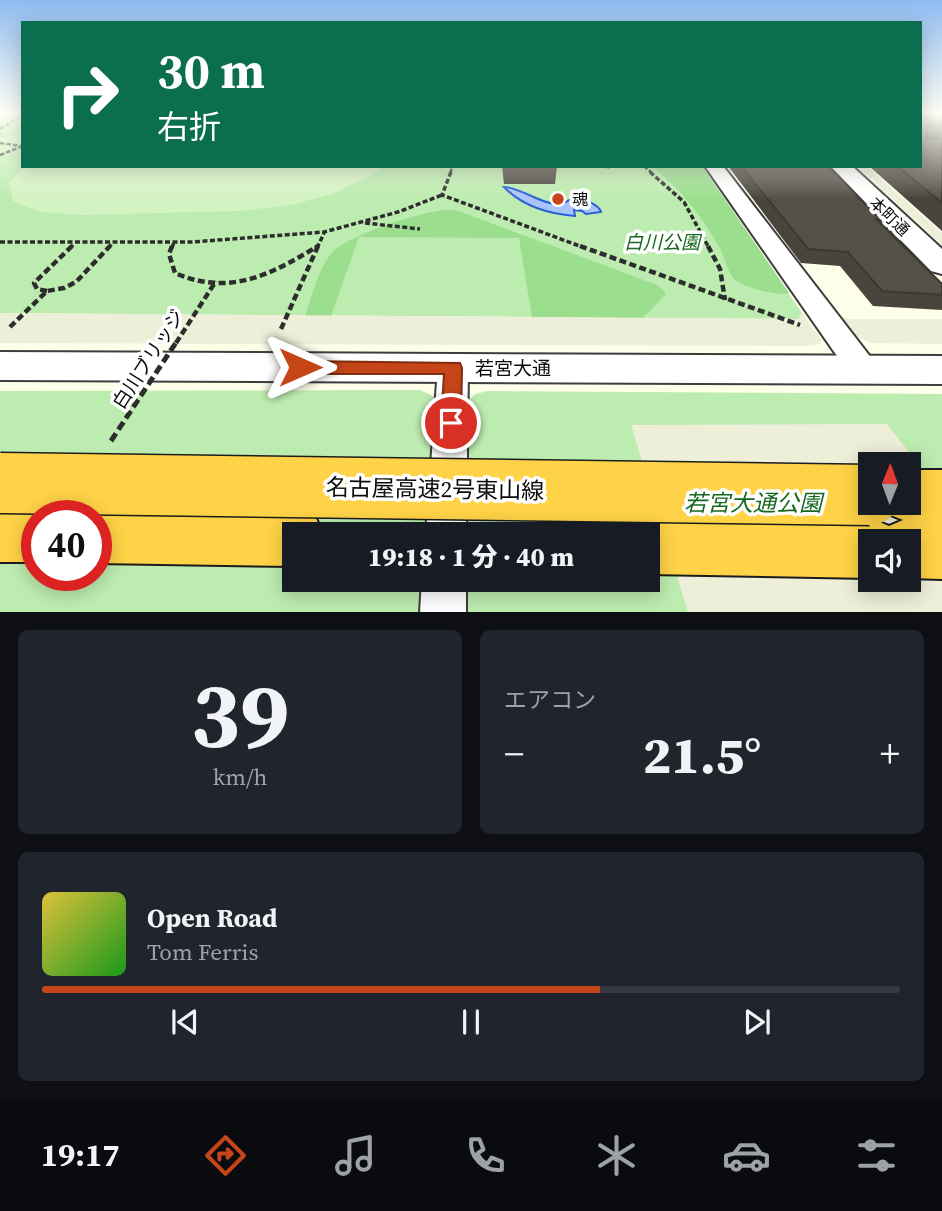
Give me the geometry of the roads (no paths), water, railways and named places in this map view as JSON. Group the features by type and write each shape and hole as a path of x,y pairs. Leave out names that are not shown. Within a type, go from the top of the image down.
{"highway":[{"name":"名古屋高速2号東山線","path":"0,483 858,495"},
{"path":"921,496 942,496"},
{"path":"0,533 21,533"},
{"path":"112,534 282,537"},
{"path":"660,544 858,548"},
{"path":"921,548 942,549"}],"street":[{"path":"715,168 864,371"},
{"name":"本町通","path":"841,168 942,265"},
{"name":"若宮大通","path":"0,366 942,370"},
{"path":"447,522 453,368"},
{"path":"443,612 444,592"}],"water":[{"path":"504,187 558,204 574,196 574,192 580,193 601,212 586,214 574,210 575,216 546,211 519,199"}],"place":[{"name":"魂","path":"558,199"}],"park label":[{"name":"白川公園","path":"662,242"},
{"name":"若宮大通公園","path":"753,503"}]}
